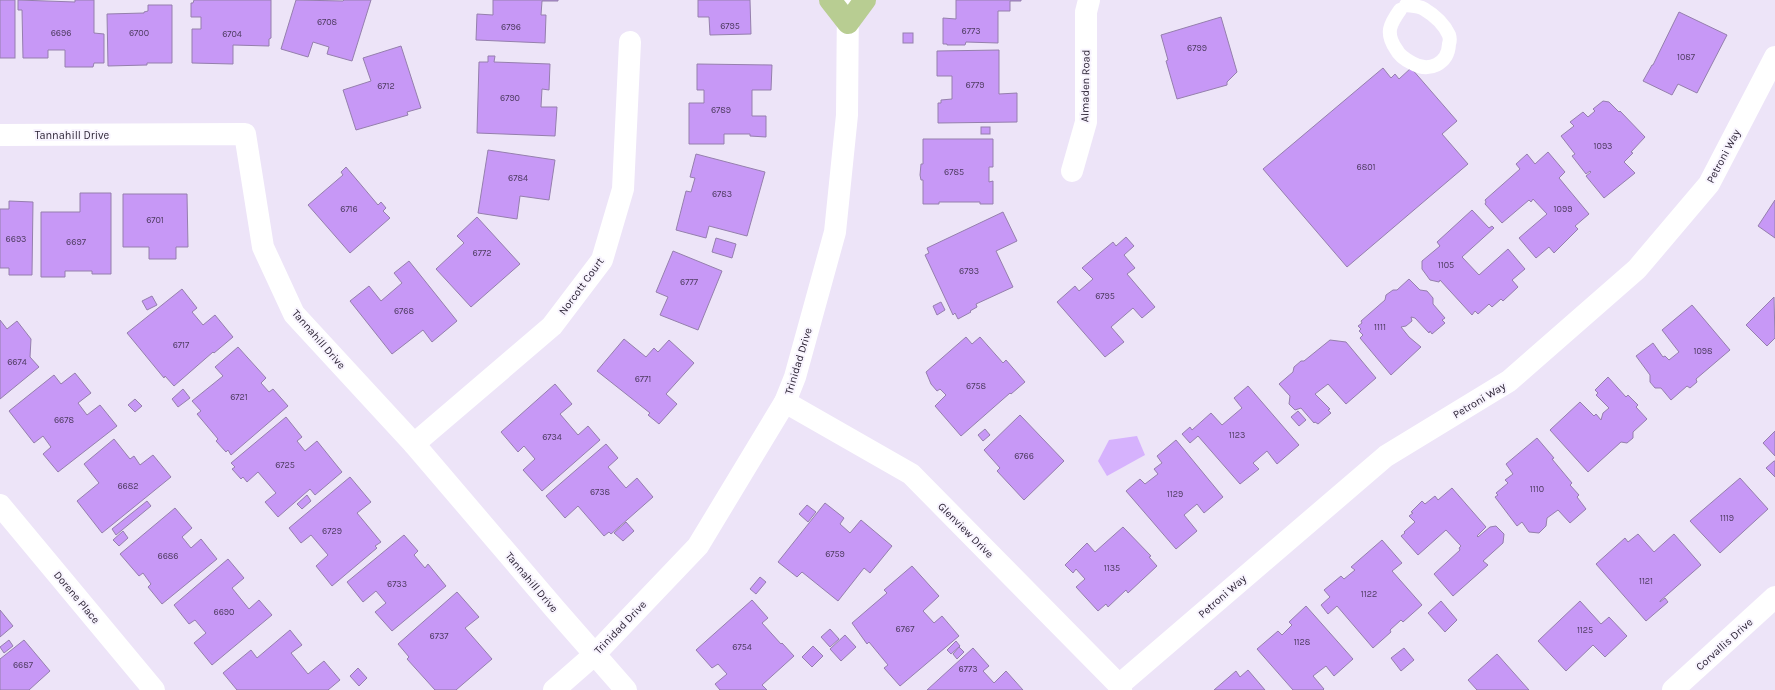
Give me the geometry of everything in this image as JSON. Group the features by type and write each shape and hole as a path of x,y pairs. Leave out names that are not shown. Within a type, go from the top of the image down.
{"main road":[{"path":"830,0 848,23 865,0"}],"street":[{"name":"Trinidad Drive","path":"554,690 594,655 698,546 785,402 795,377 835,232 847,115 848,0"},
{"name":"Almaden Road","path":"1072,171 1086,122 1086,12 1089,0"},
{"name":"Norcott Court","path":"414,444 552,326 602,260 623,189 630,42"},
{"name":"Petroni Way","path":"1120,688 1386,456 1509,381 1637,269 1709,184 1775,57"},
{"name":"Tannahill Drive","path":"0,135 245,134 263,247 294,314 414,444 594,655 626,690"},
{"name":"Glenview Drive","path":"785,402 911,474 1120,688"},
{"name":"Dorene Place","path":"0,505 154,690"},
{"name":"Corvallis Drive","path":"1673,690 1775,597"}],"lane":[{"path":"1403,7 1423,8 1439,20 1450,36 1445,59 1438,65 1427,68 1416,66 1406,60 1396,49 1389,33 1392,21 1403,7"}],"shaded area":[{"path":"1137,436 1145,455 1107,476 1098,461 1109,440"}],"building":[{"path":"0,0 15,0 15,58 0,58"},
{"path":"18,0 75,2 75,0 94,0 94,33 104,34 104,63 94,63 93,67 65,67 65,50 48,50 48,58 23,58 22,10 18,10"},
{"path":"194,0 271,0 271,38 269,39 269,46 233,45 233,64 192,63 192,29 201,29 201,17 191,17 191,3 193,3"},
{"path":"296,0 371,0 352,61 327,54 329,47 313,42 308,57 281,49"},
{"path":"493,0 558,0 542,1 541,15 546,15 545,43 476,40 477,14 493,15"},
{"path":"698,0 750,0 751,34 710,35 709,17 698,17"},
{"path":"956,0 1021,1 1010,1 1010,11 998,11 998,43 966,42 965,45 947,45 943,44 943,18 956,19"},
{"path":"148,5 172,5 172,63 108,66 107,14 144,13 148,11"},
{"path":"1679,12 1727,35 1697,93 1678,84 1672,95 1643,81 1653,65"},
{"path":"1221,17 1237,72 1227,82 1227,85 1177,99 1166,61 1168,60 1161,35"},
{"path":"903,33 913,33 913,43 903,43"},
{"path":"401,46 421,108 407,112 408,115 356,130 343,90 371,81 363,58"},
{"path":"999,50 999,94 1017,93 1017,122 938,123 938,103 941,103 941,100 952,99 952,76 937,76 937,51"},
{"path":"488,56 495,56 494,62 550,64 549,90 542,89 541,107 557,107 555,136 477,133 479,62 488,62"},
{"path":"697,64 772,65 771,90 752,90 752,116 766,116 766,137 750,136 750,134 724,134 724,144 689,144 689,103 704,103 704,90 697,90"},
{"path":"1383,68 1391,78 1395,74 1399,79 1411,68 1457,121 1442,134 1468,164 1347,267 1263,169"},
{"path":"1603,101 1609,102 1619,112 1620,111 1645,137 1624,162 1635,173 1604,198 1586,176 1591,172 1590,171 1586,174 1572,156 1575,154 1561,136 1574,126 1570,122 1583,112 1588,117 1595,111 1593,109"},
{"path":"981,127 990,127 990,134 981,134"},
{"path":"923,139 993,139 993,167 989,167 989,182 993,181 993,204 980,204 980,202 939,202 939,204 923,204 923,180 921,180 920,175 921,164 923,164"},
{"path":"488,150 555,160 549,200 520,196 517,219 478,213"},
{"path":"1548,152 1565,172 1559,178 1589,214 1575,226 1578,229 1554,253 1549,247 1536,258 1519,238 1547,214 1533,199 1531,202 1529,200 1502,223 1485,204 1485,200 1520,169 1516,164 1527,154 1535,164"},
{"path":"696,154 765,172 747,236 709,226 706,238 676,230 686,191 691,192 695,178 690,177"},
{"path":"346,167 378,205 381,202 386,208 383,211 390,218 350,253 308,205 343,175 341,172"},
{"path":"80,193 111,193 111,274 92,274 92,271 65,271 65,277 41,277 41,212 80,212"},
{"path":"123,194 187,194 188,247 176,247 176,259 149,259 149,247 123,247"},
{"path":"1775,200 1775,238 1758,226"},
{"path":"9,201 33,202 32,275 9,275 9,268 0,268 0,209 9,209"},
{"path":"1472,210 1489,228 1492,226 1494,228 1462,257 1479,275 1508,249 1525,269 1512,280 1518,287 1503,301 1501,299 1492,307 1489,304 1478,314 1475,311 1472,315 1440,280 1439,282 1430,280 1422,269 1422,261 1440,246 1437,242"},
{"path":"1003,212 1017,241 996,251 1013,287 976,304 977,307 970,311 971,312 958,319 955,313 953,315 925,255 929,253 927,248"},
{"path":"477,217 520,264 471,307 436,269 464,243 457,236"},
{"path":"1126,237 1134,246 1124,255 1135,268 1127,274 1155,307 1142,318 1133,308 1111,327 1124,342 1105,357 1057,302 1075,286 1079,291 1093,279 1082,268 1113,242 1116,246"},
{"path":"716,238 736,244 732,258 712,252"},
{"path":"673,251 722,271 698,330 660,315 668,297 656,292"},
{"path":"409,261 457,321 432,342 423,330 392,354 350,301 369,286 381,301 402,283 394,273"},
{"path":"1409,279 1420,290 1427,291 1433,298 1433,304 1445,318 1442,320 1445,323 1432,334 1430,331 1429,333 1415,318 1411,317 1412,321 1406,326 1401,327 1409,337 1421,347 1391,375 1360,338 1363,335 1359,331 1361,329 1358,326 1362,323 1361,321 1385,300 1386,295 1393,290 1397,290"},
{"path":"182,289 197,308 192,312 203,325 215,315 233,337 214,353 213,352 174,386 165,376 164,378 127,333"},
{"path":"152,296 157,305 147,310 142,301"},
{"path":"1774,297 1775,338 1767,346 1746,325"},
{"path":"941,302 945,310 937,315 933,306"},
{"path":"1692,305 1730,350 1696,379 1697,382 1690,388 1687,386 1671,400 1661,388 1655,388 1650,382 1650,375 1636,356 1653,343 1663,357 1665,356 1669,360 1679,352 1662,330"},
{"path":"0,320 7,329 17,321 31,339 30,357 39,367 0,399"},
{"path":"966,337 972,344 980,337 1003,363 1006,360 1025,382 1011,394 1010,393 961,436 935,406 946,395 940,389 937,391 931,384 926,372"},
{"path":"624,339 646,357 654,348 658,352 669,340 694,363 666,394 677,404 659,424 648,415 650,413 597,371"},
{"path":"1330,340 1346,342 1376,378 1346,404 1328,384 1315,394 1330,409 1328,410 1331,413 1318,424 1315,422 1314,423 1301,408 1295,410 1289,404 1290,396 1279,384 1293,372 1294,367 1301,361 1304,361"},
{"path":"238,347 266,378 261,383 269,392 273,389 288,406 231,455 228,450 226,452 216,441 218,439 197,414 201,411 192,401 223,376 215,367"},
{"path":"75,373 91,393 78,403 87,415 100,405 117,426 58,472 43,454 51,447 43,436 34,443 9,411 54,375 61,384"},
{"path":"1608,377 1626,397 1628,395 1638,405 1636,407 1647,419 1633,432 1633,438 1627,443 1621,442 1588,472 1550,430 1580,402 1594,416 1596,414 1601,420 1603,413 1609,408 1596,395 1598,393 1595,390"},
{"path":"555,384 572,404 560,414 578,435 588,426 600,440 542,491 523,470 535,459 524,446 518,452 501,432"},
{"path":"1248,386 1299,445 1277,464 1267,451 1253,463 1259,469 1240,484 1198,436 1190,443 1182,434 1190,427 1192,430 1211,413 1222,425 1242,408 1234,398"},
{"path":"183,389 190,398 178,407 172,399"},
{"path":"135,399 142,406 135,412 128,405"},
{"path":"1298,411 1306,420 1299,426 1291,417"},
{"path":"1020,415 1064,461 1024,500 997,471 1000,468 984,450"},
{"path":"286,417 302,437 297,441 305,451 317,441 342,472 315,495 310,489 278,517 265,502 276,493 258,472 247,482 243,477 241,479 232,469 235,467 231,463"},
{"path":"985,429 990,435 983,441 978,435"},
{"path":"1775,431 1775,456 1763,443"},
{"path":"1537,438 1572,483 1570,485 1579,495 1577,497 1586,509 1570,523 1558,510 1547,518 1546,526 1539,533 1529,532 1522,522 1517,526 1495,497 1498,495 1496,493 1508,483 1505,480 1513,474 1506,464"},
{"path":"114,439 130,459 134,456 140,465 153,455 171,477 102,533 77,501 99,483 84,464"},
{"path":"1176,440 1223,497 1204,513 1197,504 1184,515 1197,531 1176,549 1126,491 1140,479 1145,484 1158,474 1154,469 1162,463 1157,456"},
{"path":"606,444 618,458 608,467 626,488 637,478 653,497 611,534 609,532 604,536 578,506 565,518 546,496"},
{"path":"1775,461 1775,477 1766,468"},
{"path":"350,477 371,502 357,513 381,542 375,546 377,548 332,586 316,566 328,555 311,535 301,543 289,528"},
{"path":"1740,478 1768,509 1720,553 1690,521"},
{"path":"1452,488 1486,527 1477,536 1478,537 1490,527 1496,526 1504,534 1503,543 1483,561 1488,565 1453,596 1434,574 1460,550 1459,548 1461,546 1446,530 1418,555 1401,536 1415,522 1409,516 1422,501 1425,504 1435,496 1438,500"},
{"path":"307,495 311,501 302,509 297,504"},
{"path":"147,501 151,506 116,535 112,529"},
{"path":"825,503 844,518 840,524 850,533 861,520 892,546 870,573 864,568 838,601 802,572 797,577 778,562"},
{"path":"807,505 816,512 808,522 799,514"},
{"path":"175,508 192,528 182,537 191,548 201,539 217,559 162,604 148,587 151,584 143,573 139,576 120,554"},
{"path":"626,522 634,531 623,541 614,533"},
{"path":"1123,527 1151,556 1149,557 1157,566 1128,593 1126,590 1108,607 1106,604 1098,611 1076,587 1085,579 1076,569 1073,573 1065,565 1087,543 1095,552"},
{"path":"123,531 128,538 119,546 113,540"},
{"path":"1638,534 1654,552 1674,534 1701,565 1660,601 1665,598 1668,602 1646,621 1596,564 1625,538 1628,542"},
{"path":"404,535 418,551 414,555 425,568 428,564 446,586 392,631 375,612 386,603 376,591 363,602 347,582"},
{"path":"1382,540 1402,563 1392,571 1422,605 1403,622 1401,620 1390,630 1391,632 1373,648 1337,606 1328,614 1321,605 1330,597 1324,590 1341,576 1344,579 1355,570 1351,567"},
{"path":"228,559 244,578 232,588 249,609 259,600 272,615 212,665 194,643 206,633 195,620 189,624 174,605"},
{"path":"912,566 939,596 923,611 934,623 942,616 959,636 900,686 884,668 888,665 869,642 867,644 852,623 887,593 884,590"},
{"path":"760,577 766,582 756,594 750,589"},
{"path":"457,592 479,617 465,628 492,659 456,690 435,690 407,659 409,657 398,644"},
{"path":"752,600 768,618 762,623 794,656 762,685 767,690 720,690 715,684 727,674 718,664 712,668 696,650"},
{"path":"1441,601 1457,620 1445,632 1428,613"},
{"path":"1580,601 1601,624 1609,617 1627,636 1605,657 1593,645 1566,671 1538,641"},
{"path":"1306,606 1353,659 1334,676 1326,666 1313,676 1324,689 1323,690 1293,690 1257,649 1278,631 1282,635 1292,625 1289,622"},
{"path":"0,610 13,626 0,637"},
{"path":"830,629 839,639 830,647 821,637"},
{"path":"290,630 302,645 291,653 308,674 324,661 340,680 328,690 237,690 223,673 251,650 257,658"},
{"path":"845,635 856,647 841,661 830,649"},
{"path":"9,640 13,646 4,653 0,647"},
{"path":"24,640 50,671 29,690 0,690 0,659"},
{"path":"956,641 960,646 951,654 947,650"},
{"path":"813,646 823,656 812,667 802,657"},
{"path":"959,647 964,652 957,659 953,654"},
{"path":"973,648 989,666 983,671 994,683 1006,671 1023,690 927,690"},
{"path":"1404,648 1414,660 1401,671 1391,658"},
{"path":"1497,654 1529,690 1477,690 1468,680"},
{"path":"358,668 367,678 359,686 350,676"},
{"path":"1248,670 1265,690 1214,690 1236,671 1240,677"}]}
